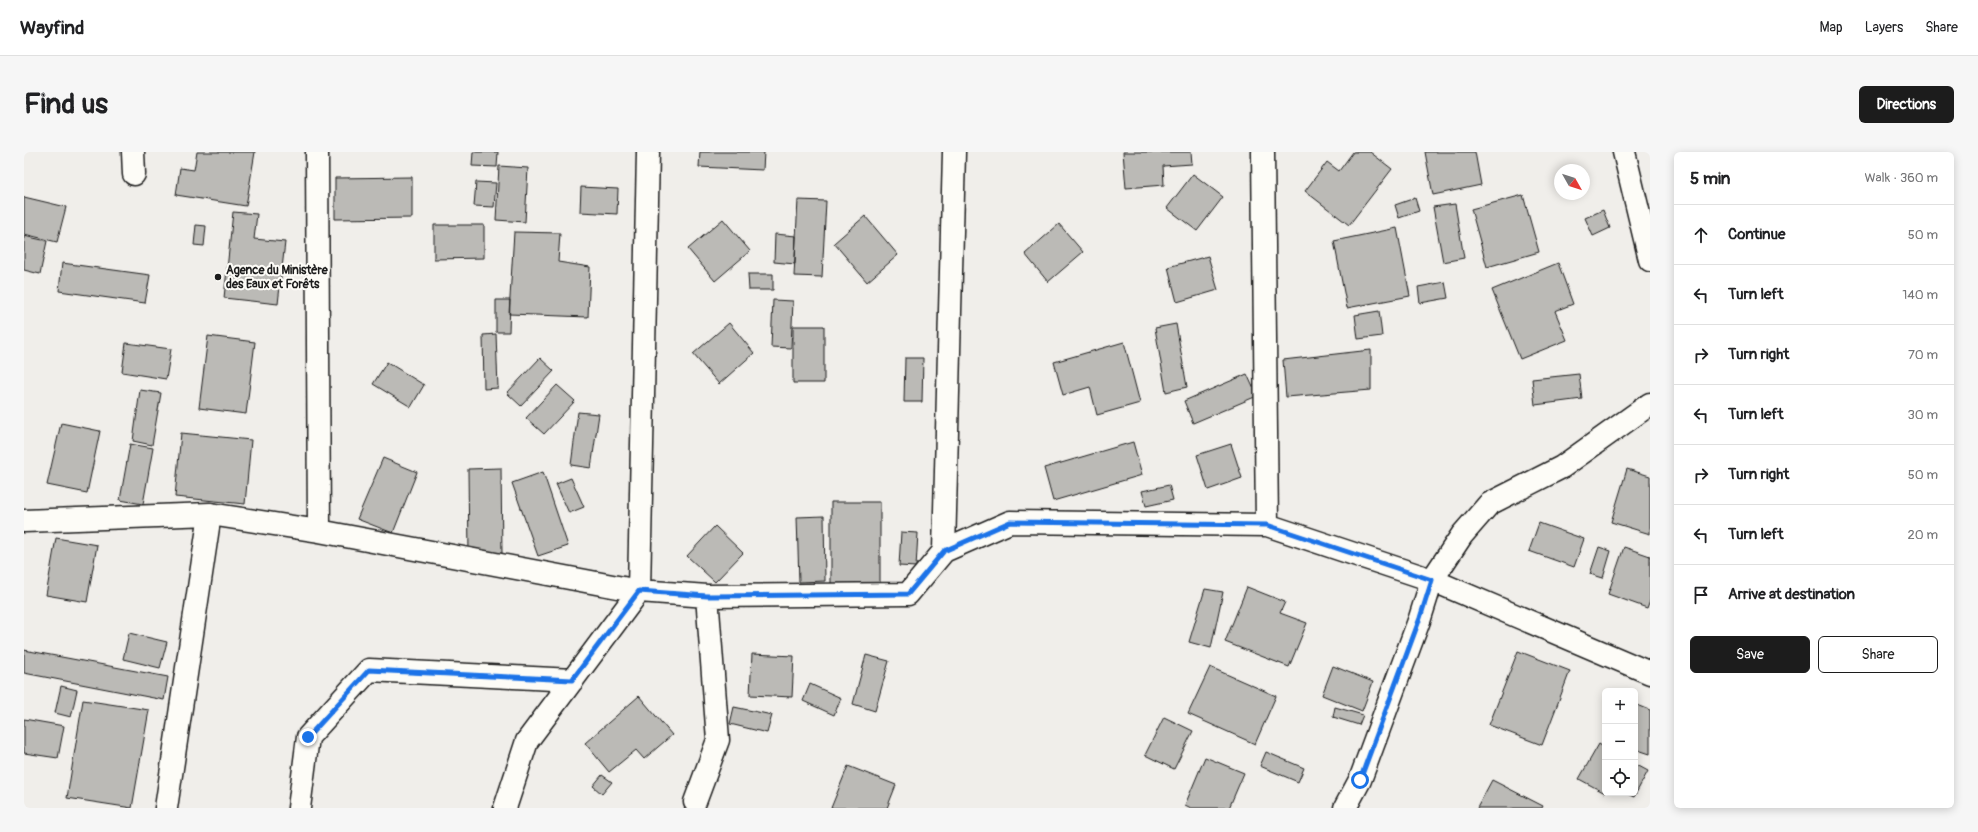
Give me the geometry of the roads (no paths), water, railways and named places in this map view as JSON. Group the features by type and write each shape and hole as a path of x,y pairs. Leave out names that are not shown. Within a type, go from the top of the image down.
{"street":[{"path":"133,152 134,174"},
{"path":"317,152 320,531"},
{"path":"505,808 526,741 639,591 648,152"},
{"path":"944,551 954,152"},
{"path":"1263,152 1267,525"},
{"path":"1624,152 1650,260"},
{"path":"1345,808 1360,780 1420,618 1432,580 1462,535 1489,504 1562,467 1650,404"},
{"path":"166,808 210,514"},
{"path":"24,521 210,514 320,531 639,591 707,596 908,594 944,551 1010,522 1267,525 1432,580 1650,673"},
{"path":"695,802 718,740 707,596"},
{"path":"298,808 308,737 369,670 572,680"}],"place":[{"name":"Agence du Ministère des Eaux et Forêts","path":"218,277"}]}
